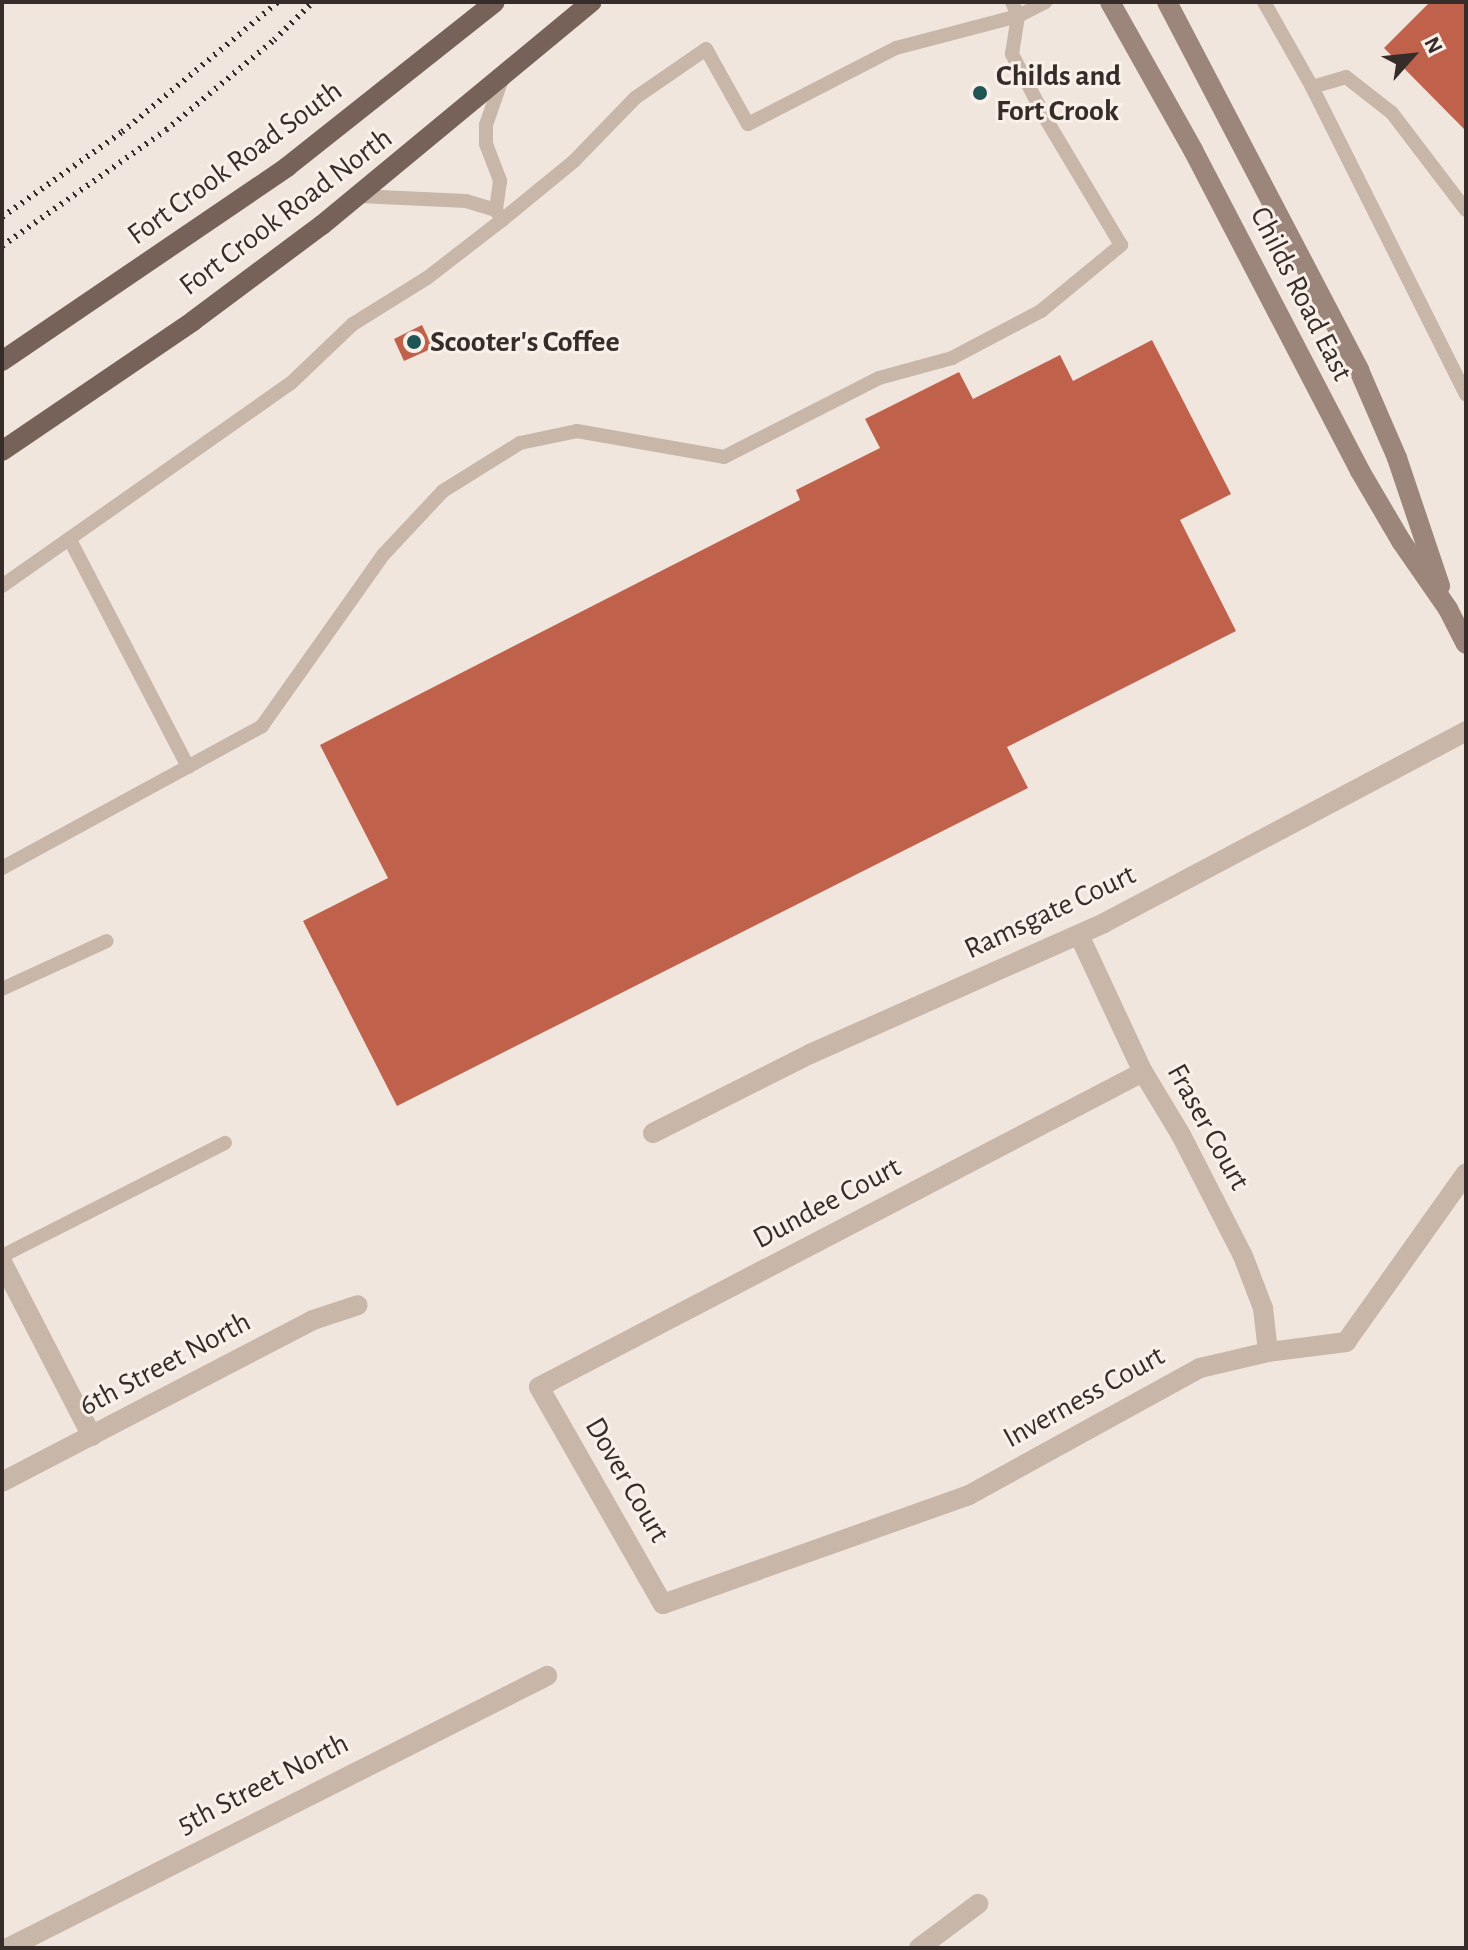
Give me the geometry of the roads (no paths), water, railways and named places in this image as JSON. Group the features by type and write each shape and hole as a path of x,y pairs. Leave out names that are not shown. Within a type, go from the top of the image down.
{"main road":[{"name":"Fort Crook Road South","path":"2,361 287,167 495,2"},
{"name":"Fort Crook Road North","path":"2,451 193,321 359,196 592,2"}],"street":[{"name":"Childs Road East","path":"1110,2 1193,150 1360,471 1401,541 1448,609 1466,644"},
{"name":"Childs Road East","path":"1167,2 1359,370 1397,458 1448,609"},
{"name":"Ramsgate Court","path":"653,1133 810,1054 1079,935 1466,731"},
{"name":"Fraser Court","path":"1079,935 1143,1072 1181,1135 1243,1256 1263,1308 1268,1352"},
{"name":"Dundee Court","path":"539,1387 1143,1072"},
{"name":"Inverness Court","path":"663,1604 969,1495 1200,1368 1268,1352 1346,1342 1466,1173"},
{"path":"2,1259 92,1436"},
{"name":"6th Street North","path":"2,1482 313,1320 358,1305"},
{"name":"Dover Court","path":"539,1387 663,1604"},
{"name":"5th Street North","path":"8,1948 547,1676"},
{"path":"919,1948 978,1904"}],"lane":[{"path":"2,586 291,383 353,324 427,278 499,215 574,161 635,98 706,49 748,124 896,48 1046,2"},
{"path":"1264,2 1312,87 1466,395"},
{"path":"2,868 262,726 384,554 443,491 520,443 577,431 724,457 879,378 952,358 1041,311 1121,245 1047,121 1012,54 1015,9"},
{"path":"1312,87 1346,77 1392,113 1466,210"},
{"path":"499,215 500,181 486,144 486,125 502,79"},
{"path":"359,196 466,201 499,215"},
{"path":"70,540 188,767"},
{"path":"2,989 107,941"},
{"path":"2,1259 225,1143"}],"railway":[{"path":"2,217 122,132 278,2"},
{"path":"2,246 166,130 274,40 313,2"}],"place":[{"name":"Childs and Fort Crook","path":"980,93"},
{"name":"Scooter's Coffee","path":"414,342"}]}
